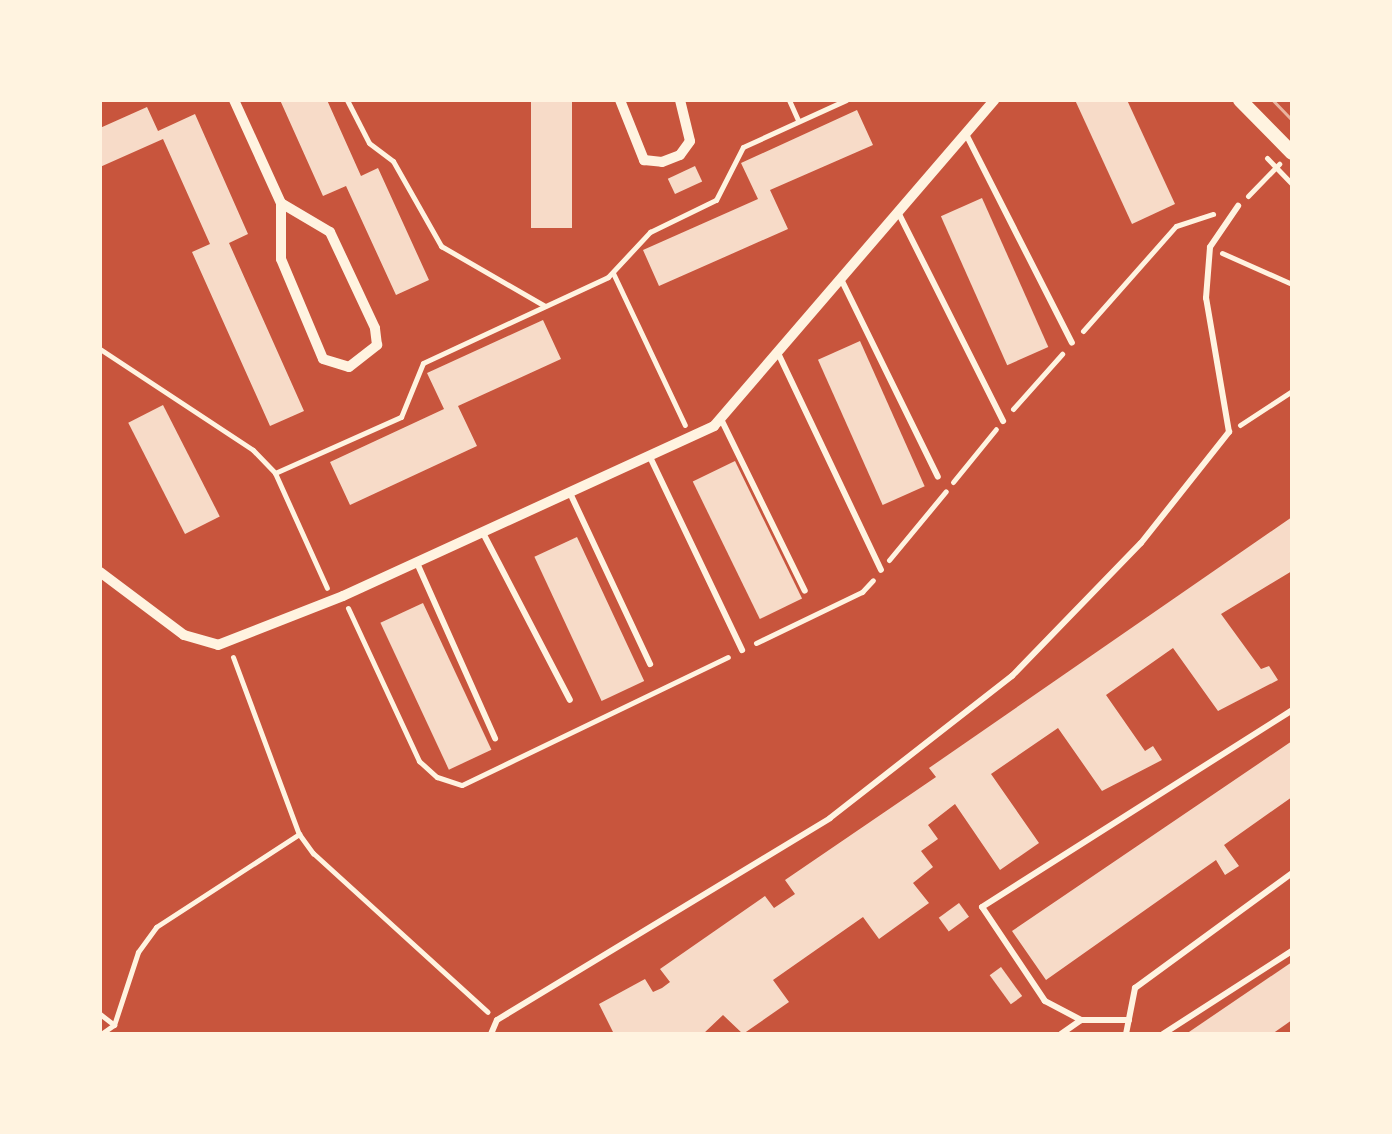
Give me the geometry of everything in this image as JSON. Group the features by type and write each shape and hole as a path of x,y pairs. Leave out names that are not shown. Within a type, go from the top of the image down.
{"street":[{"path":"234,100 281,203 280,259 324,359 349,367 377,344 375,328 330,232 281,203"},
{"path":"620,100 644,160 662,162 680,155 690,141 680,100"},
{"path":"100,572 184,635 227,642 337,598 690,437 720,418 994,100"},
{"path":"1240,100 1292,154"}],"lane":[{"path":"965,133 1072,343"},
{"path":"491,1034 496,1020 830,818 1012,676 1141,543 1229,432 1206,298 1210,248 1238,206"},
{"path":"898,211 1003,421"},
{"path":"840,278 938,476"},
{"path":"777,352 881,570"},
{"path":"720,418 805,591"},
{"path":"649,456 742,650"},
{"path":"570,492 650,664"},
{"path":"482,532 570,700"},
{"path":"416,562 495,738"},
{"path":"1129,1020 1080,1020 1045,1001 982,908 1292,710"},
{"path":"1126,1034 1135,988 1292,873"},
{"path":"1164,1034 1292,951"},
{"path":"1062,1034 1080,1020"}],"path":[{"path":"347,100 368,143 393,161 441,246 545,306"},
{"path":"789,100 798,121"},
{"path":"276,473 401,417 424,363 612,273 650,232 716,200 743,147 846,100"},
{"path":"100,349 253,450 276,473 419,761 462,785 862,592 1003,421 1176,226 1238,206 1275,167 1292,184"},
{"path":"1210,248 1292,284"},
{"path":"612,273 690,437"},
{"path":"1229,432 1292,391"},
{"path":"227,642 299,834 496,1020"},
{"path":"101,1034 114,1025 138,952 156,928 299,834"},
{"path":"100,1014 114,1025"}],"building":[{"path":"280,100 327,100 361,176 378,168 429,280 396,295 346,186 323,196"},
{"path":"531,100 572,100 572,228 531,228"},
{"path":"1075,100 1127,100 1175,204 1132,224"},
{"path":"147,107 158,131 195,114 248,234 229,243 304,411 270,426 192,252 210,244 163,139 100,167 100,128"},
{"path":"857,110 873,145 770,190 788,229 659,286 643,250 758,199 741,163"},
{"path":"695,166 702,181 675,194 668,179"},
{"path":"982,198 1048,347 1007,365 941,216"},
{"path":"543,320 561,359 458,406 477,446 350,505 330,462 444,409 427,373"},
{"path":"860,341 925,486 883,505 818,360"},
{"path":"163,405 220,516 185,534 128,423"},
{"path":"735,461 802,599 760,619 693,482"},
{"path":"1292,517 1292,571 1221,614 1261,669 1269,666 1278,680 1218,711 1173,648 1106,695 1145,751 1153,746 1162,760 1102,791 1058,728 991,774 1039,843 1000,870 955,804 928,825 938,839 921,851 933,867 913,883 929,903 879,939 863,917 773,980 789,1002 743,1034 723,1015 703,1034 614,1034 599,1004 645,979 653,992 662,988 670,982 660,969 765,896 774,908 795,894 785,880 936,777 929,768"},
{"path":"577,537 644,681 602,701 534,557"},
{"path":"423,603 491,750 449,770 380,623"},
{"path":"1292,741 1292,797 1224,845 1239,866 1225,875 1216,860 1046,980 1012,931"},
{"path":"959,903 969,917 949,931 939,918"},
{"path":"1292,962 1292,1020 1272,1034 1186,1034"},
{"path":"1001,967 1022,996 1011,1004 990,975"}],"tram line":[{"path":"1273,100 1292,120"}]}
